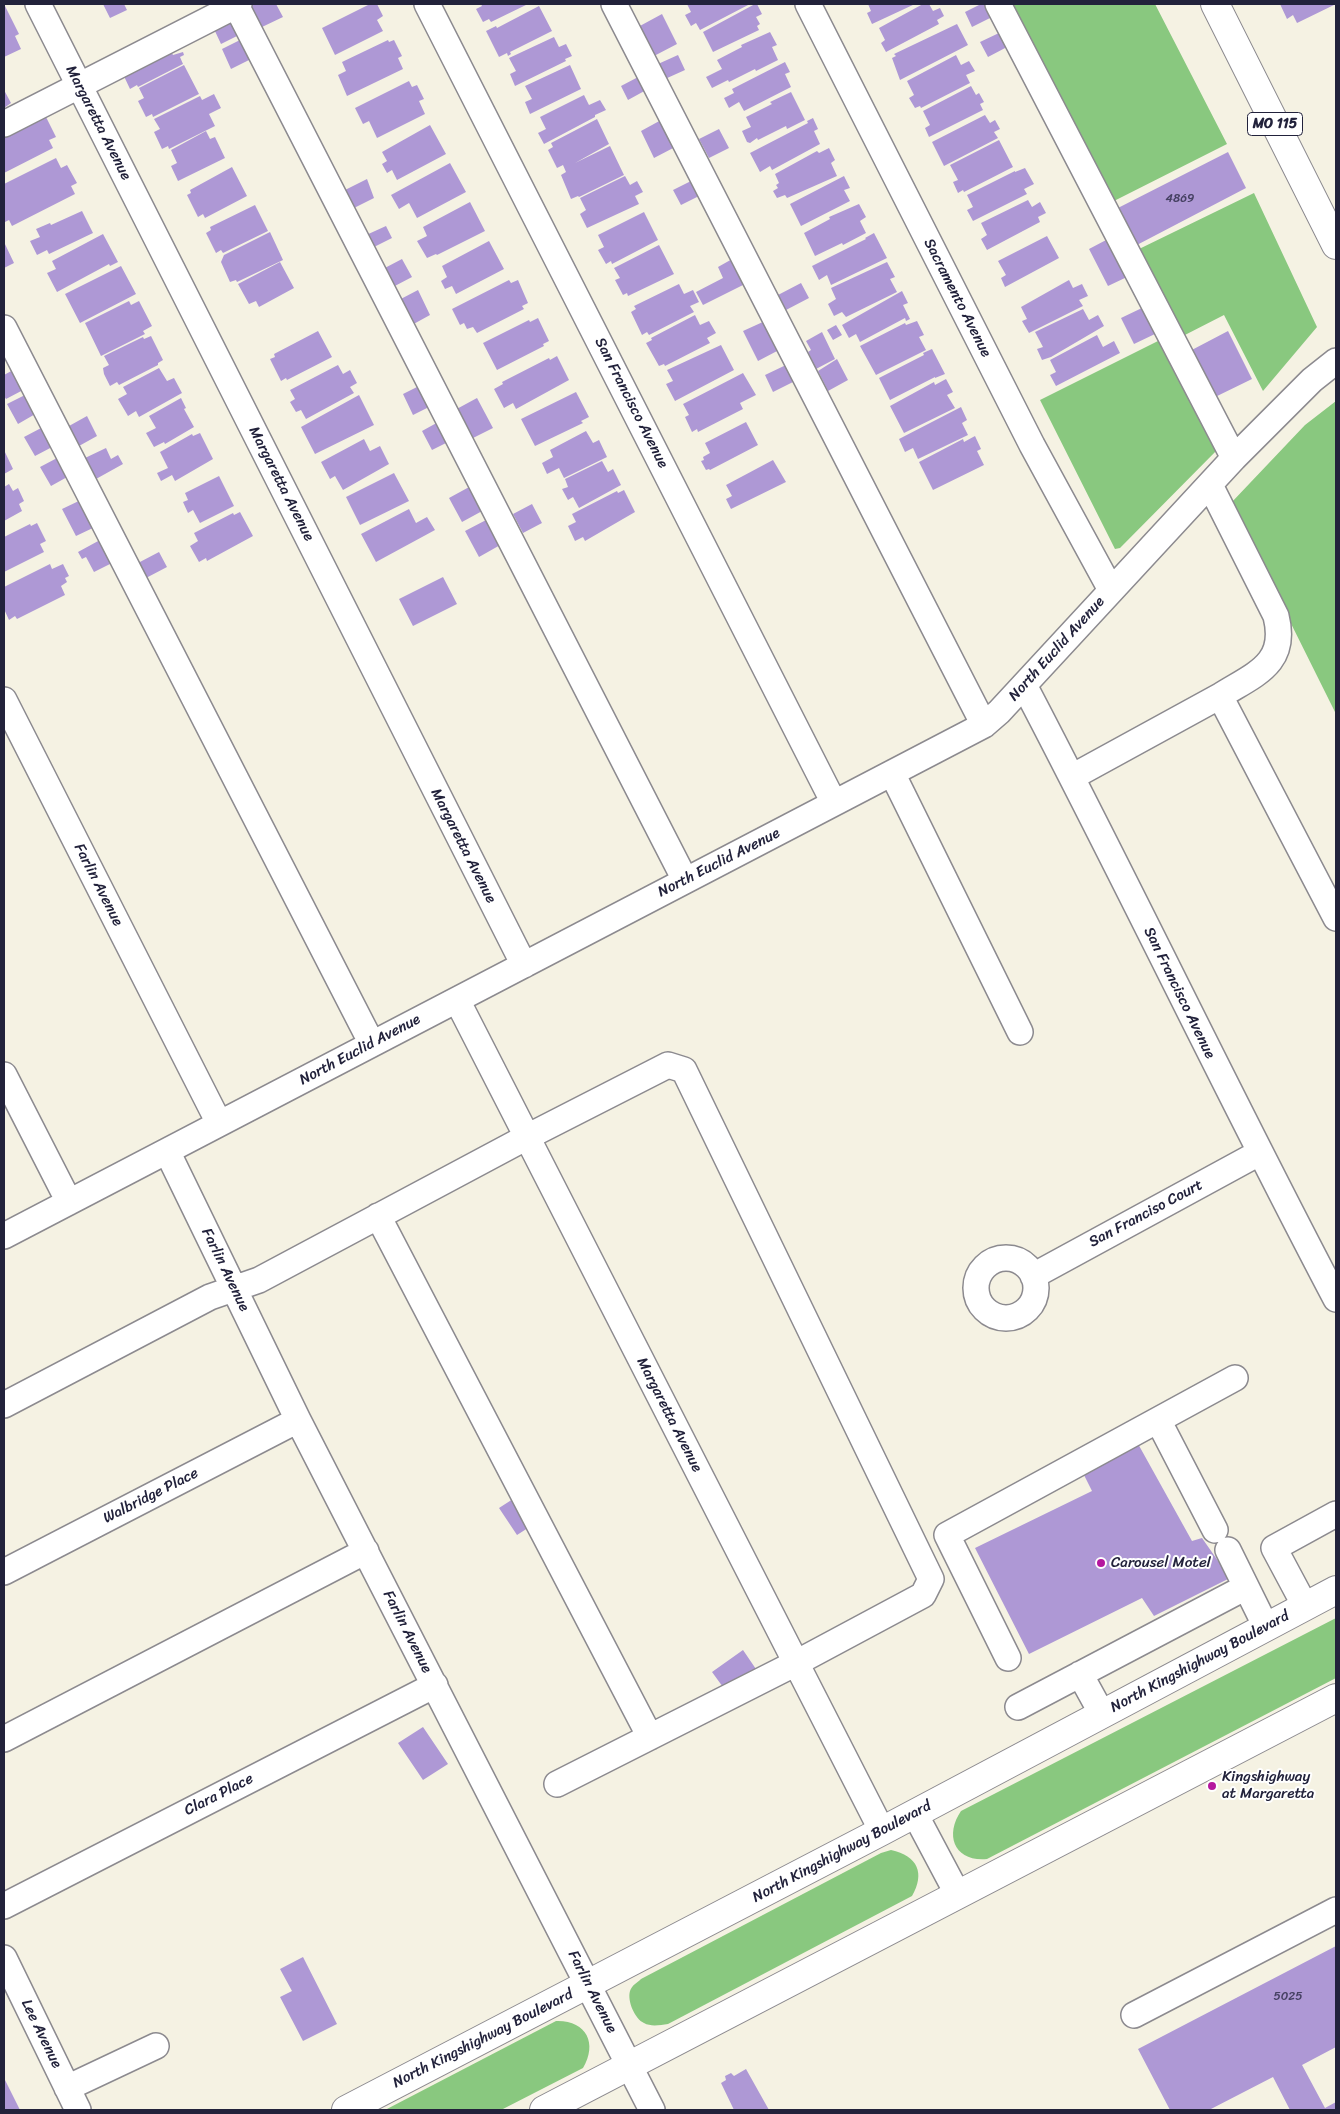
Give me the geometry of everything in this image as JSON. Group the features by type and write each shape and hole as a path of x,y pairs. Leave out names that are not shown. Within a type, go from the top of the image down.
{"main road":[{"name":"MO 115","path":"1215,4 1336,245"},
{"name":"North Kingshighway Boulevard","path":"346,2110 915,1814 1336,1590"},
{"path":"544,2110 1336,1698"}],"street":[{"name":"Margaretta Avenue","path":"38,4 524,965"},
{"name":"San Francisco Avenue","path":"427,4 834,803"},
{"path":"614,4 984,725"},
{"name":"Sacramento Avenue","path":"808,4 1032,446 1111,590"},
{"path":"998,4 1234,458"},
{"path":"4,124 238,5 685,880"},
{"path":"4,328 372,1044"},
{"name":"North Euclid Avenue","path":"4,1236 984,725 1024,686 1234,458 1312,380 1336,361"},
{"path":"1072,777 1220,696 1264,669 1274,656 1280,633 1276,616 1210,485"},
{"name":"San Francisco Avenue","path":"1024,686 1072,777 1259,1153 1336,1299"},
{"path":"1220,696 1336,918"},
{"name":"Farlin Avenue","path":"4,700 219,1124"},
{"path":"892,773 1020,1032"},
{"name":"Margaretta Avenue","path":"457,1000 882,1831"},
{"path":"4,1405 210,1297 258,1280 527,1137 668,1065 684,1070 932,1579 923,1595 796,1663 557,1784"},
{"path":"4,1075 68,1202"},
{"name":"Farlin Avenue","path":"167,1151 298,1420 652,2110"},
{"name":"San Franciso Court","path":"1032,1276 1259,1153"},
{"path":"378,1216 650,1737"},
{"path":"1008,1658 947,1535 1235,1378"},
{"name":"Walbridge Place","path":"4,1572 298,1420"},
{"path":"1158,1420 1266,1627"},
{"path":"1305,1606 1274,1548 1336,1514"},
{"path":"4,1739 366,1551"},
{"path":"1018,1707 1246,1587"},
{"path":"1080,1674 1102,1714"},
{"name":"Clara Place","path":"4,1906 435,1685"},
{"path":"915,1814 958,1895"},
{"path":"1134,2015 1336,1910"},
{"name":"Lee Avenue","path":"4,1958 78,2110"},
{"path":"67,2088 156,2046"}],"green space":[{"path":"1009,4 1155,4 1227,144 1110,203"},
{"path":"1254,193 1317,327 1263,391 1224,315 1181,337 1137,250"},
{"path":"1162,339 1220,447 1120,548 1115,549 1040,400"},
{"path":"1336,401 1335,712 1231,503 1305,425"},
{"path":"1336,1618 1336,1678 987,1859 976,1859 960,1852 953,1838 953,1829 961,1811"},
{"path":"891,1850 907,1856 916,1867 918,1880 912,1896 668,2024 650,2025 641,2021 635,2014 629,1995 633,1986 641,1979 881,1853"},
{"path":"556,2021 575,2024 586,2035 589,2042 589,2050 583,2068 501,2110 385,2110"}],"building":[{"path":"4,4 19,34 15,36 21,49 4,57"},
{"path":"103,4 124,4 127,10 110,18"},
{"path":"256,4 276,4 283,17 262,27 251,6"},
{"path":"370,4 377,4 383,16 377,20 383,31 335,55 322,28"},
{"path":"481,4 528,4 491,22 489,19 483,22 476,9 482,6"},
{"path":"687,4 750,4 700,30 696,23 691,26 685,15 691,12"},
{"path":"757,4 762,14 756,17 760,24 757,26 759,30 713,52 703,32"},
{"path":"868,4 915,4 872,24 867,13 871,11"},
{"path":"923,4 929,4 933,11 940,8 944,16 937,20 939,24 886,52 881,43 885,40 879,28"},
{"path":"981,4 987,4 994,16 972,27 965,12"},
{"path":"1280,4 1336,4 1297,23 1293,15 1287,19"},
{"path":"539,6 552,31 510,52 511,54 508,56 507,53 499,57 486,31 496,26 497,28"},
{"path":"662,14 677,44 654,56 638,27"},
{"path":"234,20 241,34 221,44 214,29"},
{"path":"957,24 968,45 900,80 892,58 896,56 894,54"},
{"path":"770,32 777,45 772,47 778,60 756,71 755,69 712,88 706,77 722,69 717,60 742,47 741,45"},
{"path":"999,33 1007,47 988,57 980,42"},
{"path":"554,37 559,47 566,44 572,56 565,59 566,61 515,86 510,74 516,71 509,58"},
{"path":"242,39 251,59 231,69 222,49"},
{"path":"388,40 389,42 394,40 402,56 398,58 403,69 347,96 338,75 346,71 342,62"},
{"path":"168,46 173,55 183,52 184,55 180,57 183,64 138,87 137,85 130,89 122,72"},
{"path":"678,55 685,70 665,79 658,64"},
{"path":"956,55 961,65 969,61 975,71 966,75 970,83 921,108 920,106 915,108 909,98 914,95 907,81"},
{"path":"785,62 790,72 785,74 791,87 744,111 739,102 729,108 724,98 734,93 732,89"},
{"path":"184,65 199,94 153,117 152,114 146,117 138,101 144,98 139,88"},
{"path":"570,65 581,89 530,114 525,102 532,99 525,86"},
{"path":"642,75 648,89 628,100 621,86"},
{"path":"409,81 412,87 417,85 424,99 419,101 425,114 377,138 369,121 363,124 355,108"},
{"path":"971,86 976,95 979,93 984,102 980,104 983,110 929,137 925,128 930,125 923,111"},
{"path":"4,90 11,103 4,108"},
{"path":"791,92 805,120 787,129 786,126 758,140 757,138 750,143 747,142 742,131 751,127 746,117"},
{"path":"214,94 221,108 209,114 215,126 169,149 168,146 162,149 154,132 160,129 154,119 200,96 202,100"},
{"path":"584,95 589,105 600,100 606,110 544,144 538,133 546,129 540,117"},
{"path":"36,113 39,120 46,117 56,137 49,140 53,148 4,173 4,129"},
{"path":"985,115 990,123 995,120 1000,129 994,132 998,138 944,166 932,142"},
{"path":"813,118 818,129 814,131 820,144 772,170 770,166 760,172 750,153 808,123 807,121"},
{"path":"597,119 609,144 575,163 610,146 624,175 571,199 561,175 566,172 563,165 557,168 548,150 553,147 551,143"},
{"path":"663,119 677,146 654,158 641,131"},
{"path":"430,125 446,154 397,180 392,170 387,173 382,164 387,161 382,152"},
{"path":"719,129 729,148 709,158 699,139"},
{"path":"206,131 210,139 215,137 225,158 178,181 171,166 177,163 171,150"},
{"path":"999,140 1013,167 964,192 963,190 958,193 953,182 958,180 950,165"},
{"path":"829,148 835,160 831,163 837,176 787,198 785,195 777,198 773,191 778,188 776,185 779,183 775,174 817,151 819,153"},
{"path":"1228,152 1246,188 1133,247 1114,210"},
{"path":"56,158 61,168 67,165 77,183 71,186 75,194 12,226 9,220 5,222 4,184"},
{"path":"450,163 466,192 417,218 409,203 399,209 391,195"},
{"path":"232,167 247,196 205,218 203,214 198,217 187,195 191,193 190,190"},
{"path":"1025,168 1034,184 1024,189 1027,194 973,221 967,210 973,207 967,195 1015,171"},
{"path":"625,176 630,185 637,181 643,192 635,196 639,204 587,228 580,214 586,210 580,198"},
{"path":"844,176 850,188 844,190 850,201 801,226 790,204"},
{"path":"367,179 374,198 354,208 345,190"},
{"path":"693,180 701,195 681,205 673,190"},
{"path":"1028,200 1032,207 1040,202 1046,213 1038,217 1040,222 987,250 981,239 987,235 981,223"},
{"path":"470,202 485,231 437,255 427,258 417,241 427,236 423,227"},
{"path":"859,204 866,217 860,221 866,233 815,256 804,233 830,219 829,217"},
{"path":"255,205 268,231 223,253 221,250 216,253 206,233 211,230 210,227"},
{"path":"82,211 93,233 49,254 47,250 37,255 30,241 40,237 36,229 50,223 51,225"},
{"path":"644,212 658,240 612,264 611,261 606,264 598,250 604,247 598,235"},
{"path":"386,226 392,238 370,249 364,236"},
{"path":"270,232 283,260 237,282 236,280 230,282 221,262 224,255"},
{"path":"874,233 887,258 831,285 827,275 819,280 812,266 866,239"},
{"path":"103,234 118,262 110,266 109,264 57,292 47,273 56,269 52,261"},
{"path":"1047,236 1059,258 1005,287 1001,278 1006,275 998,261"},
{"path":"1108,239 1127,277 1108,286 1089,249"},
{"path":"489,241 504,269 456,294 452,286 445,289 441,281 447,277 442,266"},
{"path":"4,242 14,263 4,268"},
{"path":"659,245 674,274 628,296 627,293 623,295 615,280 620,278 614,268"},
{"path":"734,258 747,283 703,305 696,292 723,278 718,267"},
{"path":"402,259 412,277 391,288 381,270"},
{"path":"280,262 294,288 259,307 256,301 249,304 238,284"},
{"path":"887,262 895,277 890,279 897,292 846,317 842,312 834,316 828,304 836,299 831,288"},
{"path":"121,266 136,294 80,323 65,294"},
{"path":"509,280 511,283 518,280 528,303 522,306 524,309 477,333 473,327 467,329 464,323 460,325 452,309"},
{"path":"1069,280 1073,288 1082,284 1088,296 1079,300 1083,306 1029,333 1022,321 1027,319 1021,307"},
{"path":"801,283 809,298 786,310 778,295"},
{"path":"679,284 684,294 693,290 699,302 690,306 694,312 649,335 647,332 642,335 631,312 636,309 634,306"},
{"path":"418,290 430,315 410,326 397,301"},
{"path":"902,291 908,303 903,305 910,319 906,321 905,318 860,342 856,334 849,338 842,325"},
{"path":"129,301 131,305 139,301 152,326 143,331 145,334 101,356 85,323"},
{"path":"1144,307 1157,333 1134,344 1121,318"},
{"path":"1083,309 1089,320 1098,315 1104,326 1051,357 1042,360 1037,349 1043,347 1035,332"},
{"path":"695,315 700,325 709,321 716,333 707,338 710,343 665,366 664,364 659,366 646,343 652,340 651,338"},
{"path":"538,318 549,341 543,344 544,346 497,370 483,343 529,320 530,322"},
{"path":"765,321 779,350 758,361 743,331"},
{"path":"917,321 924,335 919,337 926,350 876,375 860,346 905,323 906,325"},
{"path":"836,325 842,335 833,340 827,330"},
{"path":"318,331 332,357 287,380 286,378 281,381 270,359 275,357 274,354"},
{"path":"1228,331 1252,379 1211,399 1188,352"},
{"path":"822,332 835,359 816,369 808,352 811,350 806,341"},
{"path":"1097,335 1103,347 1114,341 1120,353 1056,386 1050,375 1056,372 1050,360"},
{"path":"151,336 163,360 158,365 119,385 117,382 110,386 104,374 103,368 109,365 104,356 143,337 144,339"},
{"path":"721,345 734,370 675,401 666,384 673,381 667,370"},
{"path":"932,349 945,374 935,377 890,400 879,378"},
{"path":"557,356 569,380 516,409 513,403 504,408 494,389 503,384 502,382 549,358 550,360"},
{"path":"837,359 848,380 828,391 818,371"},
{"path":"338,365 343,374 350,370 357,383 350,387 354,393 306,419 301,410 296,412 290,402 295,399 290,390"},
{"path":"786,365 795,381 773,392 765,375"},
{"path":"159,368 167,381 174,378 182,393 139,417 136,411 128,416 118,399 127,394 123,387"},
{"path":"15,369 25,389 6,399 4,396 4,375"},
{"path":"743,373 756,395 740,403 743,409 698,432 697,429 692,432 685,417 689,415 683,404"},
{"path":"946,379 953,392 947,395 955,408 904,433 890,406 934,382 935,385"},
{"path":"421,385 431,406 413,415 403,394"},
{"path":"576,392 589,417 581,421 583,423 535,446 521,419"},
{"path":"27,394 37,413 18,424 7,404"},
{"path":"359,395 374,425 315,454 301,427"},
{"path":"181,398 186,408 184,409 194,427 165,444 164,442 154,447 146,433 156,428 149,416"},
{"path":"477,398 493,428 469,440 453,411"},
{"path":"961,407 967,420 962,423 968,435 918,459 913,448 905,452 899,439"},
{"path":"87,416 97,436 79,446 69,426"},
{"path":"442,420 452,440 432,450 422,431"},
{"path":"746,422 758,445 710,470 706,470 701,461 704,460 703,457 710,453 705,443"},
{"path":"43,427 54,446 35,456 24,437"},
{"path":"586,431 593,443 599,440 607,457 564,478 559,468 547,474 542,463 553,457 550,450"},
{"path":"200,433 213,459 175,481 172,475 161,481 157,473 168,468 160,452 192,434 193,436"},
{"path":"975,436 981,449 977,451 984,465 933,490 919,462 963,439 964,442"},
{"path":"364,439 370,451 380,446 389,464 343,490 335,476 330,479 321,462"},
{"path":"106,448 111,459 118,455 123,464 96,479 85,458"},
{"path":"4,450 13,469 4,474"},
{"path":"59,457 69,476 51,486 40,467"},
{"path":"773,460 786,482 731,509 726,499 732,496 726,485"},
{"path":"602,461 608,472 613,469 621,485 579,508 573,497 568,500 562,489 568,487 565,479"},
{"path":"394,473 409,501 360,525 346,497"},
{"path":"219,476 234,506 200,523 193,510 188,513 183,502 188,500 185,493"},
{"path":"9,484 13,491 18,488 24,501 19,504 22,511 4,521 4,487"},
{"path":"471,486 484,510 462,522 449,498"},
{"path":"624,490 635,512 585,541 583,537 575,541 568,526 576,522 572,514 617,491 618,493"},
{"path":"83,499 97,526 76,536 62,509"},
{"path":"532,504 542,523 523,533 513,514"},
{"path":"409,509 416,523 427,517 435,530 376,562 361,534"},
{"path":"240,512 253,536 207,561 206,558 199,562 190,546 198,541 194,533 233,513 234,515"},
{"path":"488,519 502,544 479,557 465,531"},
{"path":"37,523 46,541 40,544 44,552 4,572 4,537 30,524 31,526"},
{"path":"100,540 112,563 94,572 86,557 82,559 78,552"},
{"path":"159,552 167,567 146,578 138,563"},
{"path":"50,564 52,569 63,564 69,576 65,578 67,582 61,586 65,595 17,619 15,616 9,620 4,609 4,587"},
{"path":"443,577 457,604 413,626 399,599"},
{"name":"Carousel Motel","path":"1137,1442 1192,1541 1202,1538 1230,1578 1154,1616 1142,1598 1029,1654 975,1548 1092,1491 1081,1469"},
{"path":"513,1499 531,1526 517,1535 499,1508"},
{"path":"743,1650 758,1672 728,1694 712,1672"},
{"path":"423,1727 448,1764 423,1780 398,1743"},
{"path":"1336,1946 1336,2047 1302,2065 1325,2108 1336,2102 1336,2110 1290,2110 1273,2077 1209,2110 1170,2110 1138,2049"},
{"path":"303,1957 337,2024 303,2041 280,1997 292,1991 280,1969"},
{"path":"746,2069 769,2110 734,2110 721,2083 726,2080 725,2076 731,2073 734,2076"},
{"path":"4,2078 20,2110 4,2110"}],"place":[{"name":"Carousel Motel","path":"1101,1563"},
{"name":"Kingshighway at Margaretta","path":"1212,1786"}]}
